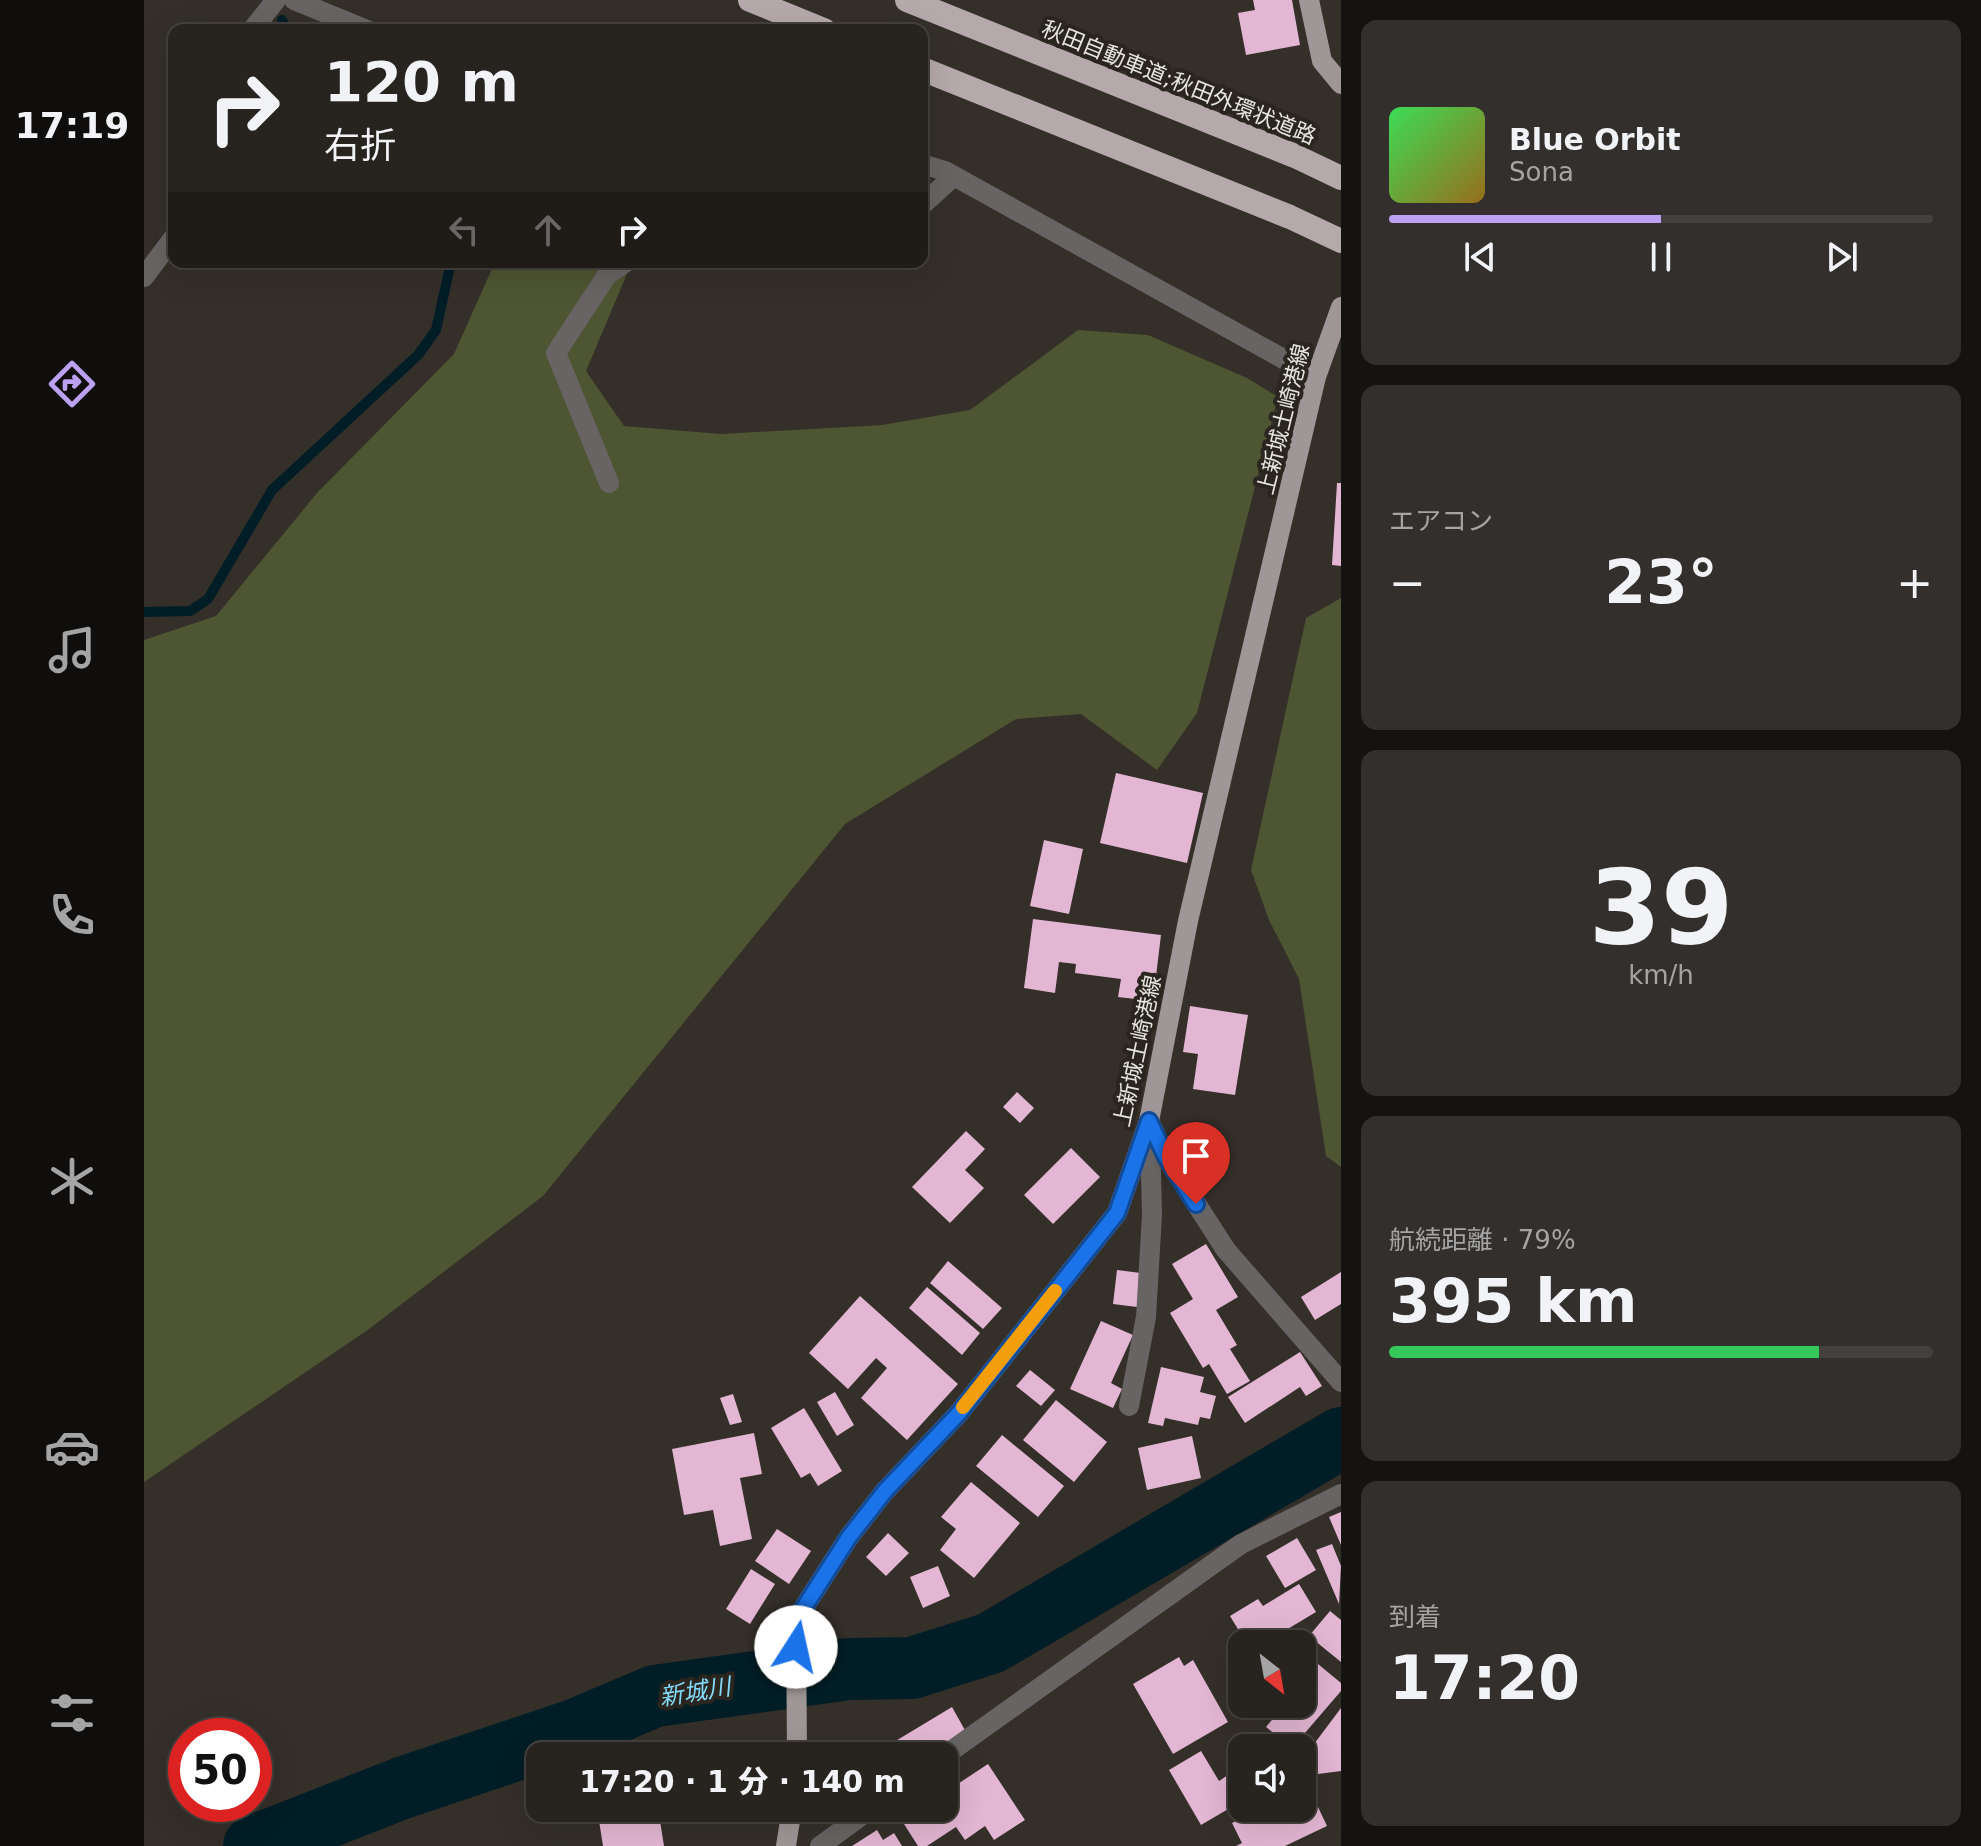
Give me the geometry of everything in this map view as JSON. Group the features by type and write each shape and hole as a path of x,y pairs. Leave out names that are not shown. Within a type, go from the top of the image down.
{"highway":[{"path":"750,0 809,24"},
{"name":"秋田自動車道;秋田外環状道路","path":"907,0 1295,156 1341,178"},
{"path":"928,71 1290,217 1341,241"}],"main road":[{"path":"1309,0 1322,61 1341,84"},
{"name":"上新城土崎港線","path":"797,1742 796,1620 849,1537 885,1491 959,1413 1117,1213 1149,1121 1188,921 1316,377 1341,307"},
{"path":"786,1846 790,1822"}],"street":[{"path":"257,24 276,0"},
{"path":"294,0 352,24"},
{"path":"1322,61 1341,72"},
{"path":"928,166 954,176 1316,377"},
{"path":"928,200 954,176"},
{"path":"144,277 168,245"},
{"path":"609,483 556,353 607,275 617,268"},
{"path":"1149,1121 1166,1157 1226,1250 1341,1382"},
{"path":"1129,1406 1146,1317 1152,1215 1149,1121"},
{"path":"958,1746 1241,1544 1341,1494"},
{"path":"820,1846 853,1822"}],"green space":[{"path":"492,268 629,268 586,371 624,426 721,434 882,425 970,410 1078,330 1148,335 1247,378 1278,397 1197,713 1157,770 1081,714 1016,719 845,824 543,1196 369,1329 144,1482 144,640 216,616 317,493 454,354"},
{"path":"1341,598 1341,1167 1326,1156 1299,979 1269,920 1251,870 1306,618"}],"building":[{"path":"1253,0 1292,0 1300,45 1246,55 1238,13 1255,10"},
{"path":"1337,483 1341,483 1341,566 1332,565"},
{"path":"1116,773 1203,793 1187,863 1100,843"},
{"path":"1044,840 1083,849 1069,914 1030,906"},
{"path":"1033,919 1161,935 1153,1001 1118,997 1121,979 1075,973 1076,964 1059,962 1055,993 1024,988"},
{"path":"1190,1006 1248,1015 1235,1095 1193,1089 1198,1054 1183,1052"},
{"path":"1017,1092 1034,1108 1020,1123 1003,1107"},
{"path":"966,1131 985,1149 965,1170 984,1188 950,1223 912,1187"},
{"path":"1071,1148 1100,1177 1053,1224 1024,1195"},
{"path":"1206,1244 1238,1297 1216,1310 1237,1345 1230,1349 1250,1381 1227,1394 1209,1364 1203,1368 1170,1313 1193,1299 1172,1264"},
{"path":"948,1261 1002,1308 983,1329 930,1283"},
{"path":"1117,1270 1141,1273 1137,1307 1113,1304"},
{"path":"1341,1272 1341,1304 1315,1320 1301,1297"},
{"path":"927,1287 980,1333 962,1355 909,1308"},
{"path":"860,1296 958,1384 907,1440 861,1398 887,1368 876,1358 848,1389 809,1353"},
{"path":"1101,1321 1133,1335 1111,1383 1122,1389 1113,1408 1070,1389"},
{"path":"1300,1352 1322,1386 1306,1396 1300,1387 1245,1423 1228,1397"},
{"path":"1161,1367 1204,1377 1200,1392 1216,1396 1210,1419 1200,1417 1198,1425 1165,1418 1163,1426 1148,1423"},
{"path":"1030,1370 1055,1390 1041,1406 1016,1386"},
{"path":"835,1392 854,1425 837,1436 817,1402"},
{"path":"733,1394 742,1422 730,1425 720,1398"},
{"path":"1056,1400 1107,1442 1074,1482 1023,1440"},
{"path":"804,1408 842,1471 818,1486 810,1473 801,1478 771,1428"},
{"path":"754,1433 762,1474 740,1478 752,1539 720,1546 713,1510 684,1515 672,1449"},
{"path":"1002,1435 1064,1486 1038,1517 976,1466"},
{"path":"1192,1436 1201,1478 1147,1490 1138,1448"},
{"path":"971,1482 1020,1523 974,1578 940,1550 956,1529 941,1517"},
{"path":"1341,1512 1341,1545 1329,1517"},
{"path":"777,1529 811,1551 789,1584 755,1561"},
{"path":"888,1533 909,1553 886,1576 866,1557"},
{"path":"1297,1538 1316,1570 1285,1588 1266,1556"},
{"path":"1332,1544 1341,1566 1339,1604 1316,1550"},
{"path":"938,1566 950,1596 923,1608 910,1577"},
{"path":"751,1569 775,1584 750,1624 726,1609"},
{"path":"1299,1584 1316,1612 1286,1630 1238,1630 1230,1616 1258,1599 1263,1606"},
{"path":"1330,1611 1341,1620 1341,1662 1316,1642 1314,1630"},
{"path":"1179,1657 1184,1666 1193,1660 1228,1722 1173,1754 1133,1684"},
{"path":"1318,1664 1341,1683 1341,1691 1304,1734 1275,1734 1266,1727 1273,1718 1316,1718"},
{"path":"952,1707 966,1732 949,1742 894,1742"},
{"path":"1341,1708 1341,1771 1318,1774 1316,1741"},
{"path":"1201,1751 1219,1781 1228,1775 1228,1809 1201,1825 1169,1770"},
{"path":"988,1764 1025,1820 994,1840 985,1826 965,1840 956,1827 927,1846 918,1846 903,1822 958,1822 958,1784"},
{"path":"1316,1803 1327,1826 1285,1846 1236,1846 1242,1843 1232,1823 1316,1822"},
{"path":"599,1822 660,1822 664,1846 603,1846"},
{"path":"877,1830 883,1840 894,1833 902,1846 852,1846"}],"waterway":[{"path":"282,20 284,24"},
{"path":"144,612 190,611 208,599 272,490 418,355 436,330 450,268"},
{"name":"新城川","path":"254,1846 402,1788 572,1731 655,1696 849,1669 912,1668 991,1643 1341,1438"}],"slow traffic":[{"path":"963,1407 1055,1291"}],"route":[{"path":"796,1647 796,1620 849,1537 885,1491 959,1413 1117,1213 1149,1121 1166,1157 1196,1204"}]}
